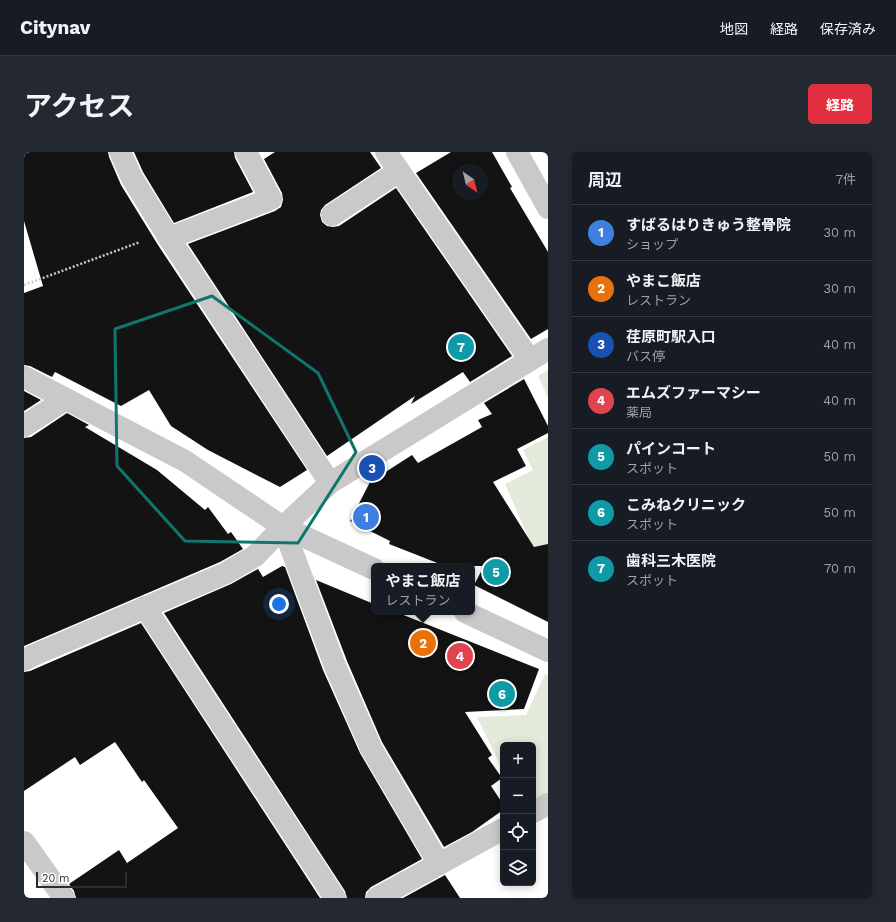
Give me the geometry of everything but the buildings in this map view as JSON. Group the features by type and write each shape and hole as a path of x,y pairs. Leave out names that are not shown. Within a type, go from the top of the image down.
{"street":[{"path":"120,152 132,178 167,235 330,483"},
{"path":"167,235 271,199 246,152"},
{"path":"29,658 226,573 255,556 283,527 330,483 539,354 386,152"},
{"path":"518,152 548,208"},
{"path":"332,215 399,171"},
{"path":"24,377 185,461 283,527 371,569"},
{"path":"24,426 66,399"},
{"path":"283,527 334,666 371,748 439,864"},
{"path":"145,607 335,898"},
{"path":"471,615 548,651"},
{"path":"536,810 548,804"},
{"path":"377,898 500,831"},
{"path":"24,842 64,898"}],"path":[{"path":"24,285 167,235"}],"highlighted area":[{"path":"212,296 318,373 356,452 298,543 185,541 117,466 115,329"}],"green space":[{"path":"548,370 548,398 538,376"},
{"path":"548,437 548,546 534,550 505,484 533,470 523,450"},
{"path":"545,674 548,675 548,799 536,806 536,742 500,742 500,765 477,717 526,715"}],"place":[{"name":"歯科三木医院","path":"461,347"},
{"name":"荏原町駅入口","path":"372,468"},
{"name":"すばるはりきゅう整骨院","path":"366,517"},
{"name":"パインコート","path":"496,572"},
{"name":"やまこ飯店","path":"423,643"},
{"name":"エムズファーマシー","path":"460,656"},
{"name":"こみねクリニック","path":"502,694"}]}
